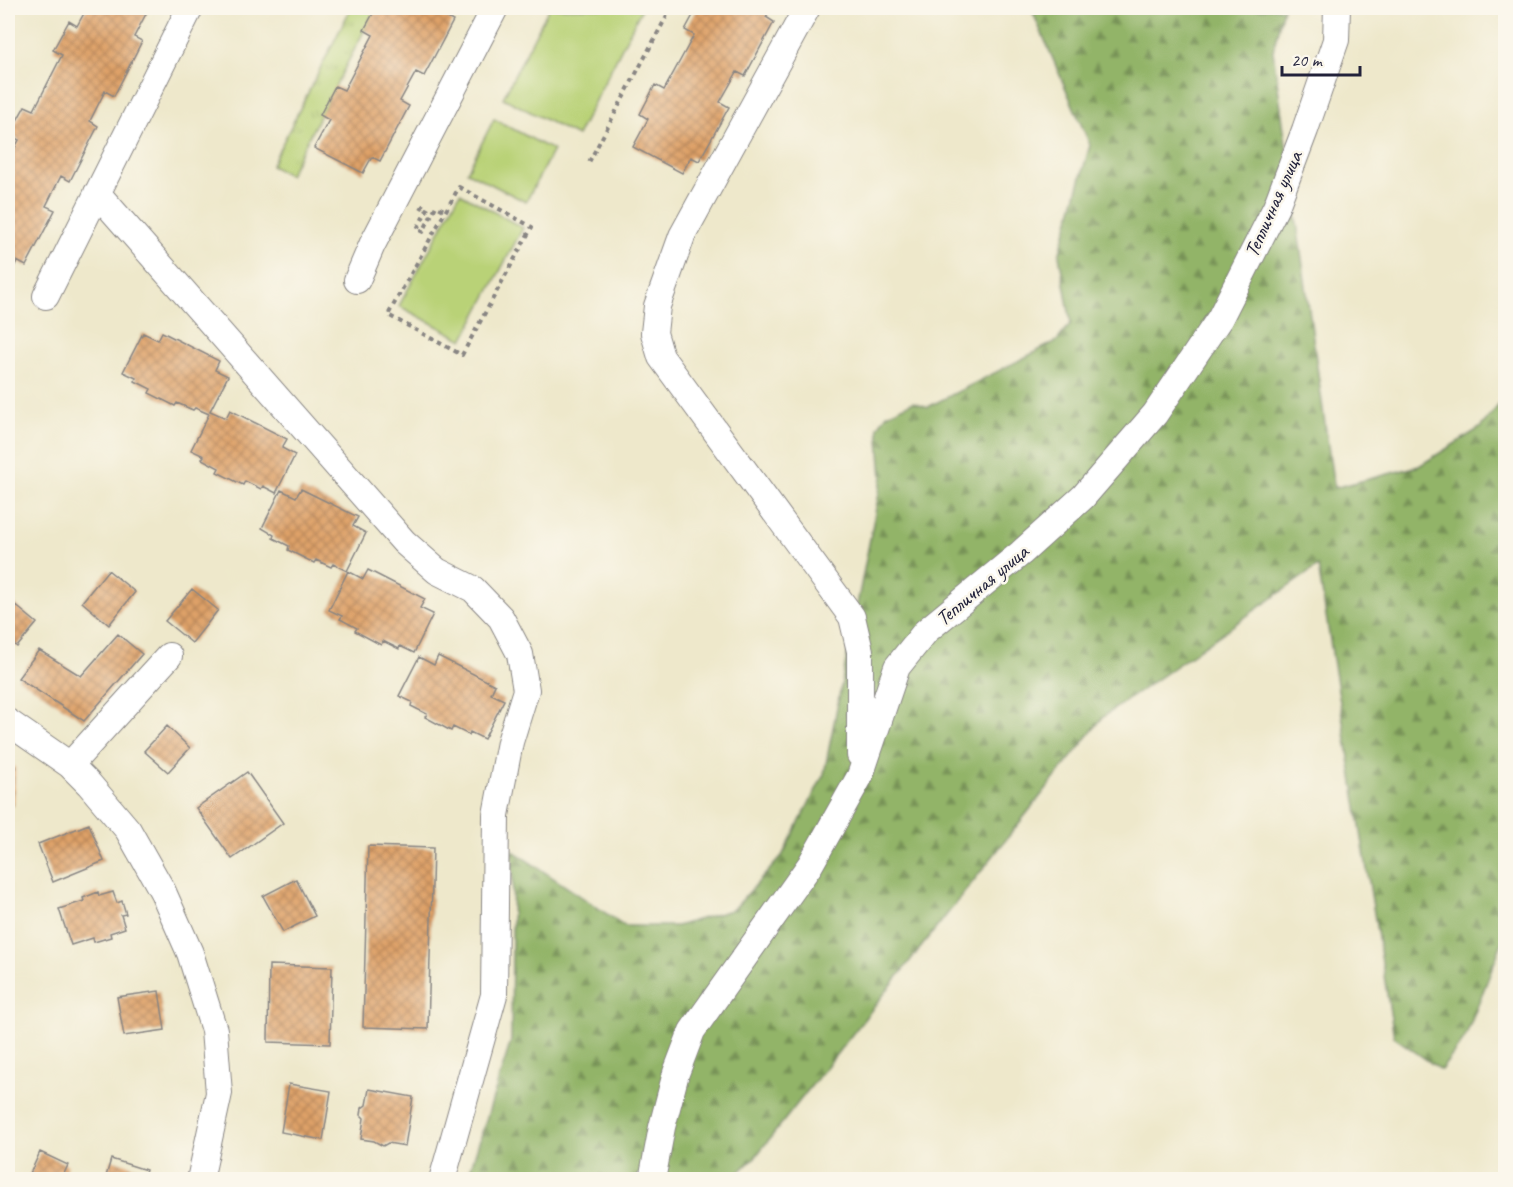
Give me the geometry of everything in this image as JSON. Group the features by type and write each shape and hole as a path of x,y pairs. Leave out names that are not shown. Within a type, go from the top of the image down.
{"street":[{"path":"45,296 190,8"},
{"path":"357,280 372,245 495,8"},
{"path":"807,8 682,236 657,306 654,333 661,357 852,617 860,651 860,776"},
{"name":"Тепличная улица","path":"652,1179 676,1072 692,1031 810,865 860,776 897,667 926,631 1021,553 1083,497 1155,414 1220,318 1280,196 1336,40 1337,8"},
{"path":"97,193 404,542 437,571 473,589 501,618 520,654 526,690 510,742 496,815 494,995 442,1179"},
{"path":"70,765 169,656"},
{"path":"8,722 18,738 70,765 128,830 163,892 190,953 214,1030 219,1093 200,1179"}],"path":[{"path":"589,162 671,8"},
{"path":"459,187 532,226 462,355 388,315 446,211 459,187"},
{"path":"413,224 423,206 428,208 417,228 423,232 436,206 446,211"}],"green space":[{"path":"351,8 376,8 289,175 271,166"},
{"path":"549,8 642,8 577,136 503,98"},
{"path":"1031,8 1283,8 1273,51 1334,488 1419,466 1480,428 1505,397 1505,935 1465,1038 1441,1070 1394,1037 1318,566 1103,717 756,1156 732,1179 467,1180 511,1041 513,851 625,926 677,926 734,909 782,856 824,774 882,477 878,427 887,414 913,402 928,407 1057,341 1071,323 1059,255 1090,145"},
{"path":"494,119 553,150 526,202 467,172"},
{"path":"460,193 523,228 463,340 399,306"}],"building":[{"path":"87,8 149,8 134,37 142,41 114,96 105,91 90,121 98,126 70,181 61,176 46,206 55,210 26,266 17,261 8,280 8,161 19,140 9,135 25,106 34,110 62,55 53,50 69,21 77,26"},
{"path":"376,8 449,8 444,16 453,21 424,76 416,72 400,101 409,106 380,161 372,157 363,173 314,148 329,120 320,115 335,86 344,90 373,35 364,30"},
{"path":"697,8 771,8 766,17 774,22 745,76 737,72 720,102 729,107 699,161 691,157 682,173 633,147 648,119 640,114 655,85 664,90 694,35 685,30"},
{"path":"162,332 219,361 215,370 228,376 210,411 226,418 230,410 287,439 282,448 295,455 276,493 263,486 261,489 245,481 243,485 217,472 219,468 202,459 204,456 191,450 209,414 177,403 175,406 149,393 151,389 123,372 143,333 158,340"},
{"path":"301,489 358,517 353,526 366,533 347,571 333,564 331,567 316,560 314,563 288,550 289,546 273,538 274,535 262,528 281,490 296,497"},
{"path":"108,570 135,592 109,625 82,602"},
{"path":"368,570 425,599 420,608 433,614 414,653 383,641 381,645 355,631 357,628 340,619 342,616 329,610 348,571 363,579"},
{"path":"192,589 218,610 192,643 165,621"},
{"path":"8,599 37,623 17,647 10,641 8,644"},
{"path":"118,634 142,654 84,721 18,678 39,650 81,676"},
{"path":"438,656 495,685 491,694 504,700 484,739 453,727 451,731 425,717 427,714 411,706 412,702 399,696 419,657 434,665"},
{"path":"167,726 190,748 168,772 144,751"},
{"path":"8,766 15,767 14,806 8,806"},
{"path":"247,772 283,823 232,859 196,808"},
{"path":"89,824 104,861 53,882 38,844"},
{"path":"368,846 433,848 428,1029 363,1027"},
{"path":"296,879 315,916 283,932 263,896"},
{"path":"98,892 99,896 113,892 117,903 122,901 126,914 121,915 125,928 110,933 111,937 94,942 93,938 71,945 59,909 84,901 83,898"},
{"path":"269,965 332,967 330,1044 268,1042"},
{"path":"159,991 165,1030 124,1036 117,997"},
{"path":"289,1084 331,1091 323,1140 281,1132"},
{"path":"369,1089 413,1097 405,1146 388,1143 383,1146 374,1141 361,1139 364,1118 361,1115 362,1108 366,1105"},
{"path":"40,1152 68,1165 61,1180 27,1180"},
{"path":"111,1159 146,1170 143,1180 105,1180"}]}
